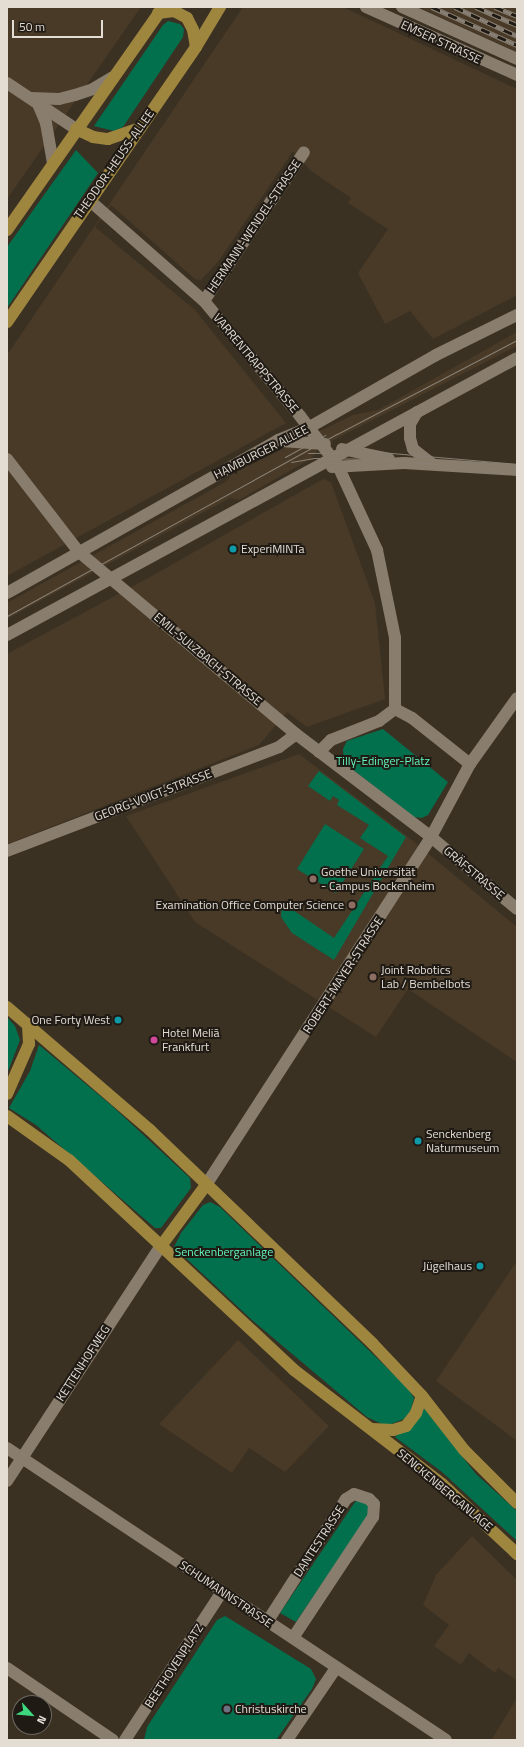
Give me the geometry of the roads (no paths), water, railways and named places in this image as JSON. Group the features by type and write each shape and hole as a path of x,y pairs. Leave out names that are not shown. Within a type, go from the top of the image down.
{"main road":[{"name":"THEODOR-HEUSS-ALLEE","path":"7,322 89,200 196,47 220,7"},
{"path":"7,230 160,10 174,11 187,18 194,30 196,47"},
{"path":"76,129 93,137 108,139 138,129"},
{"path":"7,1007 114,1097 374,1344 422,1396 464,1450 517,1503"},
{"path":"7,1094 29,1044 28,1024"},
{"name":"SENCKENBERGANLAGE","path":"7,1116 69,1160 294,1370 442,1484 517,1554"},
{"name":"ROBERT-MAYER-STRASSE","path":"161,1246 206,1185"},
{"path":"372,1429 393,1430 406,1426 416,1413 422,1396"}],"street":[{"name":"EMSER STRASSE","path":"366,7 517,75"},
{"path":"402,7 434,23 517,59"},
{"path":"34,101 59,99 75,95 93,89 113,77"},
{"path":"7,83 76,129"},
{"path":"34,101 46,122 53,163"},
{"name":"HERMANN-WENDEL-STRASSE","path":"204,301 304,152"},
{"name":"VARRENTRAPPSTRASSE","path":"89,200 204,301 322,443 335,462 377,550 395,638 397,678 395,709"},
{"name":"HAMBURGER ALLEE","path":"7,593 278,440 308,428 436,355 517,315"},
{"path":"335,462 346,450 517,358"},
{"path":"418,411 410,424 410,438 418,454 433,465"},
{"path":"278,440 322,443 404,463"},
{"name":"EMIL-SULZBACH-STRASSE","path":"7,459 79,552 296,734 431,837"},
{"path":"7,635 301,474 335,462 404,463 517,470"},
{"name":"ROBERT-MAYER-STRASSE","path":"206,1185 431,837 470,764 517,698"},
{"path":"319,752 331,740 379,721 395,709 412,718 470,764"},
{"name":"GEORG-VOIGT-STRASSE","path":"7,851 279,746 296,734"},
{"name":"GRÄFSTRASSE","path":"431,837 517,909"},
{"name":"KETTENHOFWEG","path":"7,1481 161,1246"},
{"name":"SCHUMANNSTRASSE","path":"7,1448 446,1740"},
{"name":"DANTESTRASSE","path":"267,1622 346,1499 354,1494 369,1499 374,1504 373,1517 293,1638"},
{"name":"BEETHOVENPLATZ","path":"125,1740 222,1592"},
{"path":"7,1668 113,1740"},
{"path":"288,1740 336,1668"}],"tram line":[{"path":"7,616 337,434 517,340"},
{"path":"285,457 325,435"},
{"path":"308,453 380,452 517,464"},
{"path":"291,462 313,458 379,459 517,471"}],"railway":[{"path":"432,7 517,45"},
{"path":"455,7 517,36"},
{"path":"476,7 517,25"},
{"path":"495,7 517,16"}],"place":[{"name":"ExperiMINTa","path":"233,549"},
{"name":"Goethe Universität - Campus Bockenheim","path":"313,879"},
{"name":"Examination Office Computer Science","path":"352,905"},
{"name":"Joint Robotics Lab / Bembelbots","path":"373,977"},
{"name":"One Forty West","path":"118,1020"},
{"name":"Hotel Meliã Frankfurt","path":"154,1040"},
{"name":"Senckenberg Naturmuseum","path":"418,1141"},
{"name":"Jügelhaus","path":"480,1266"},
{"name":"Christuskirche","path":"227,1709"}],"park label":[{"name":"Tilly-Edinger-Platz","path":"383,761"},
{"name":"Senckenberganlage","path":"224,1252"}]}
